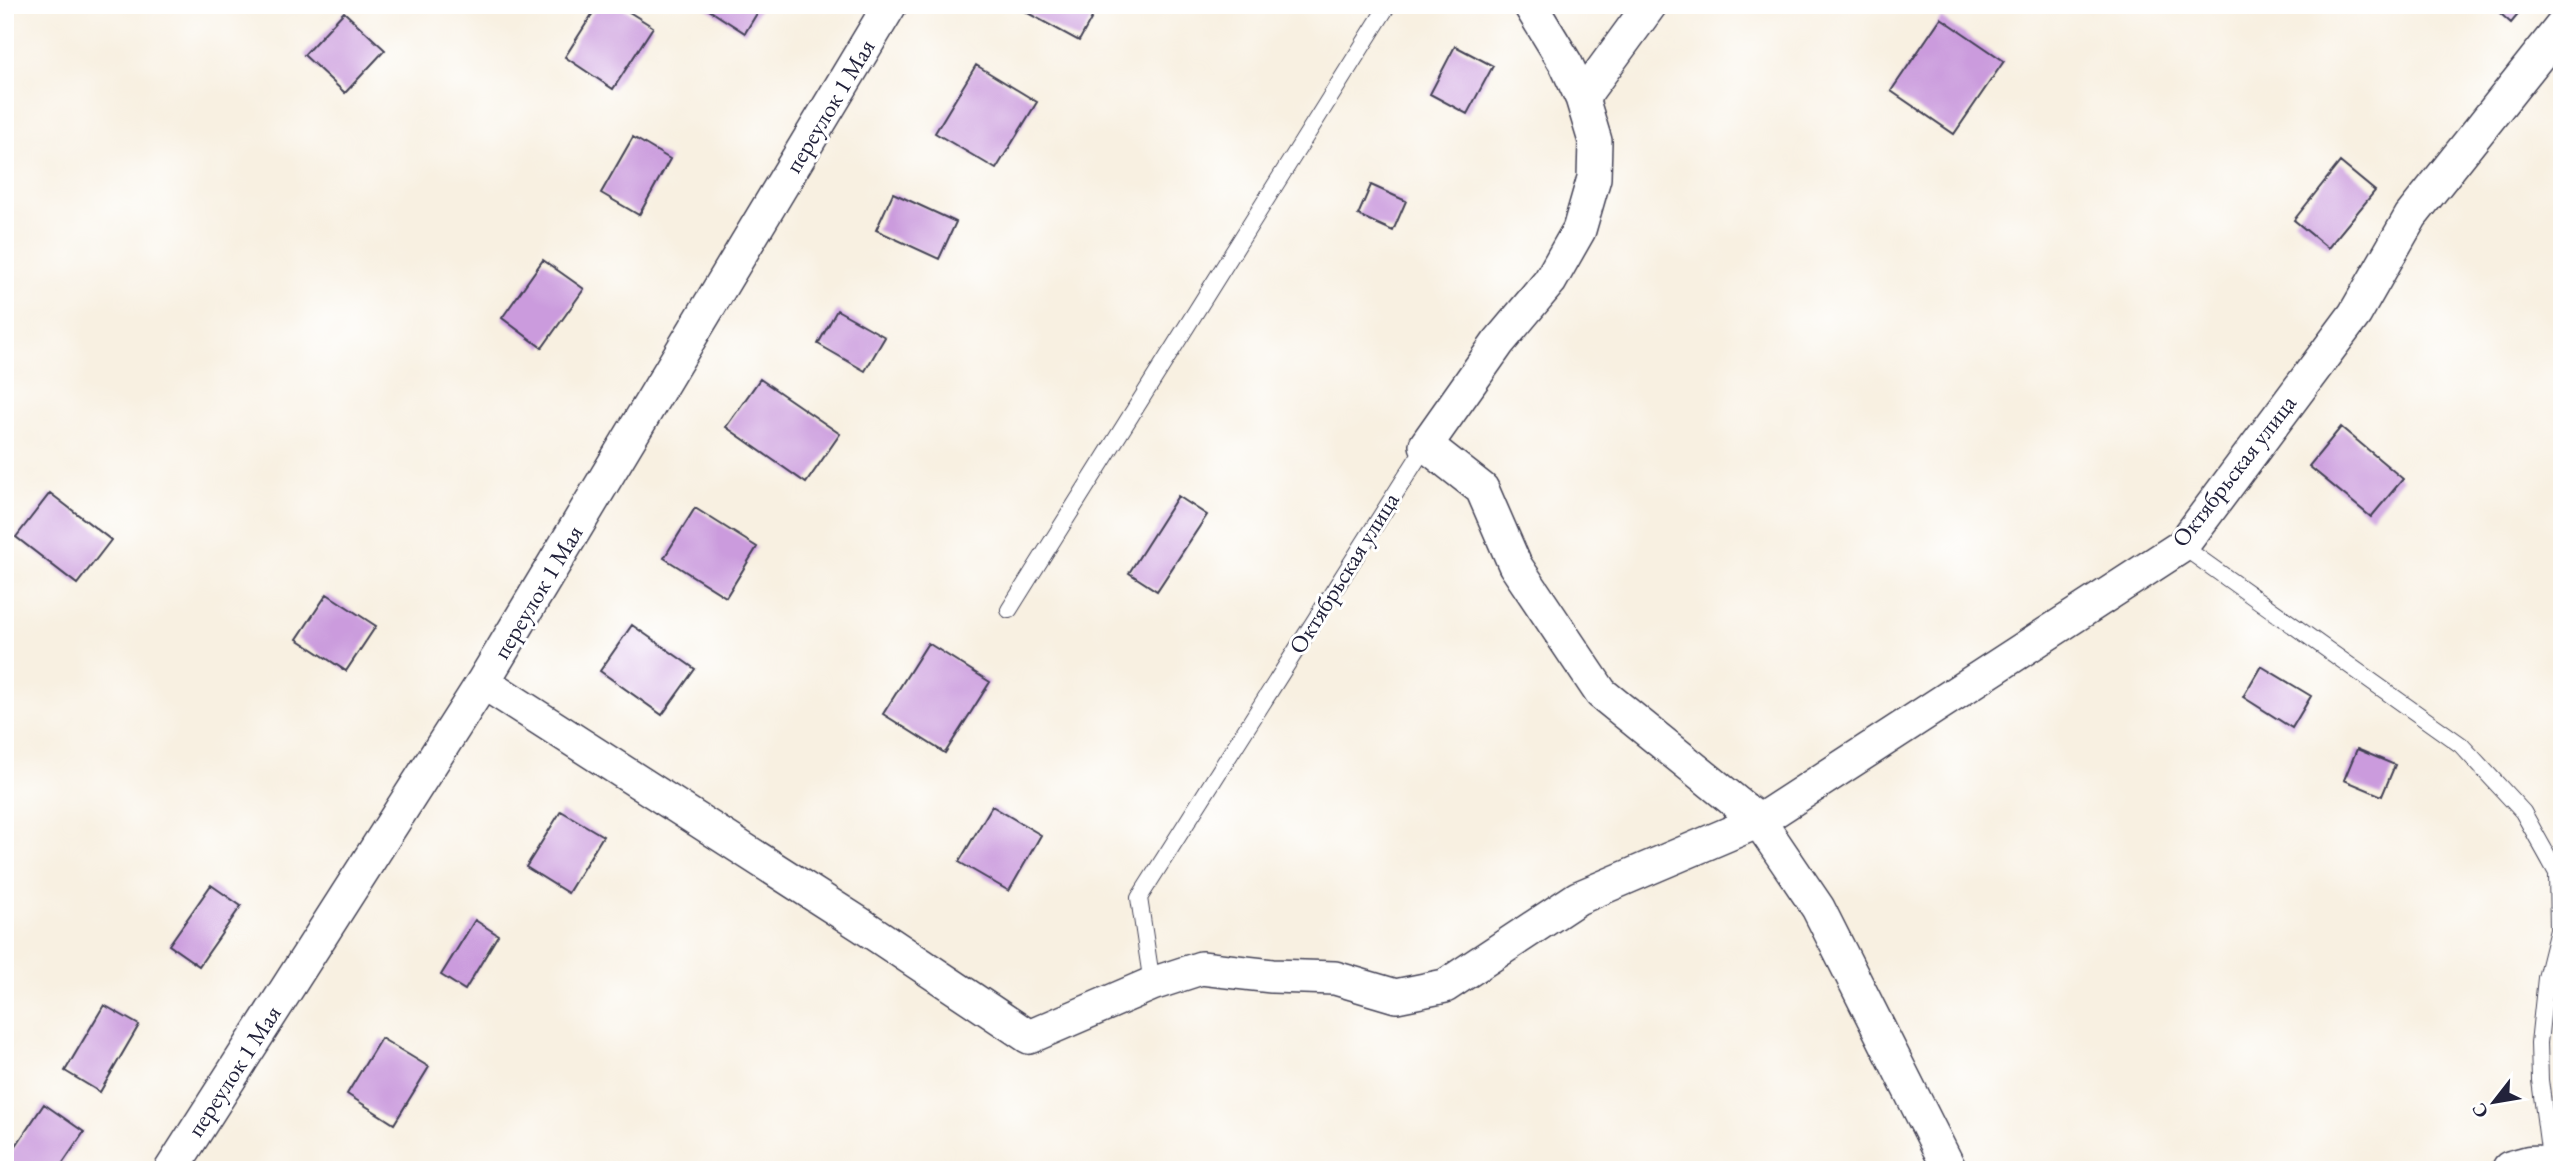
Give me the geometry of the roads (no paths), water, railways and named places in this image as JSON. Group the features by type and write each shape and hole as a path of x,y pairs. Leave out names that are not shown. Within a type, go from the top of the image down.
{"street":[{"name":"переулок 1 Мая","path":"171,1170 483,682 890,5"},
{"name":"Октябрьская улица","path":"1426,445 1498,343 1550,281 1579,230 1594,178 1595,141 1582,98 1566,64 1530,5"},
{"path":"1582,98 1647,6"},
{"name":"Октябрьская улица","path":"483,682 863,926 1030,1037 1152,984 1201,968 1272,976 1335,978 1396,996 1445,986 1578,898 1759,821 2182,546 2355,314 2411,216 2562,26"},
{"path":"1426,445 1482,489 1515,565 1601,693 1759,821 1818,908 1951,1170"},
{"path":"2511,1170 2557,1165"}],"lane":[{"path":"1009,610 1388,5"},
{"name":"Октябрьская улица","path":"1152,984 1139,898 1426,445"},
{"path":"2182,546 2461,745 2523,812 2557,873 2558,930 2546,978 2539,1043 2540,1080 2557,1165"}]}
